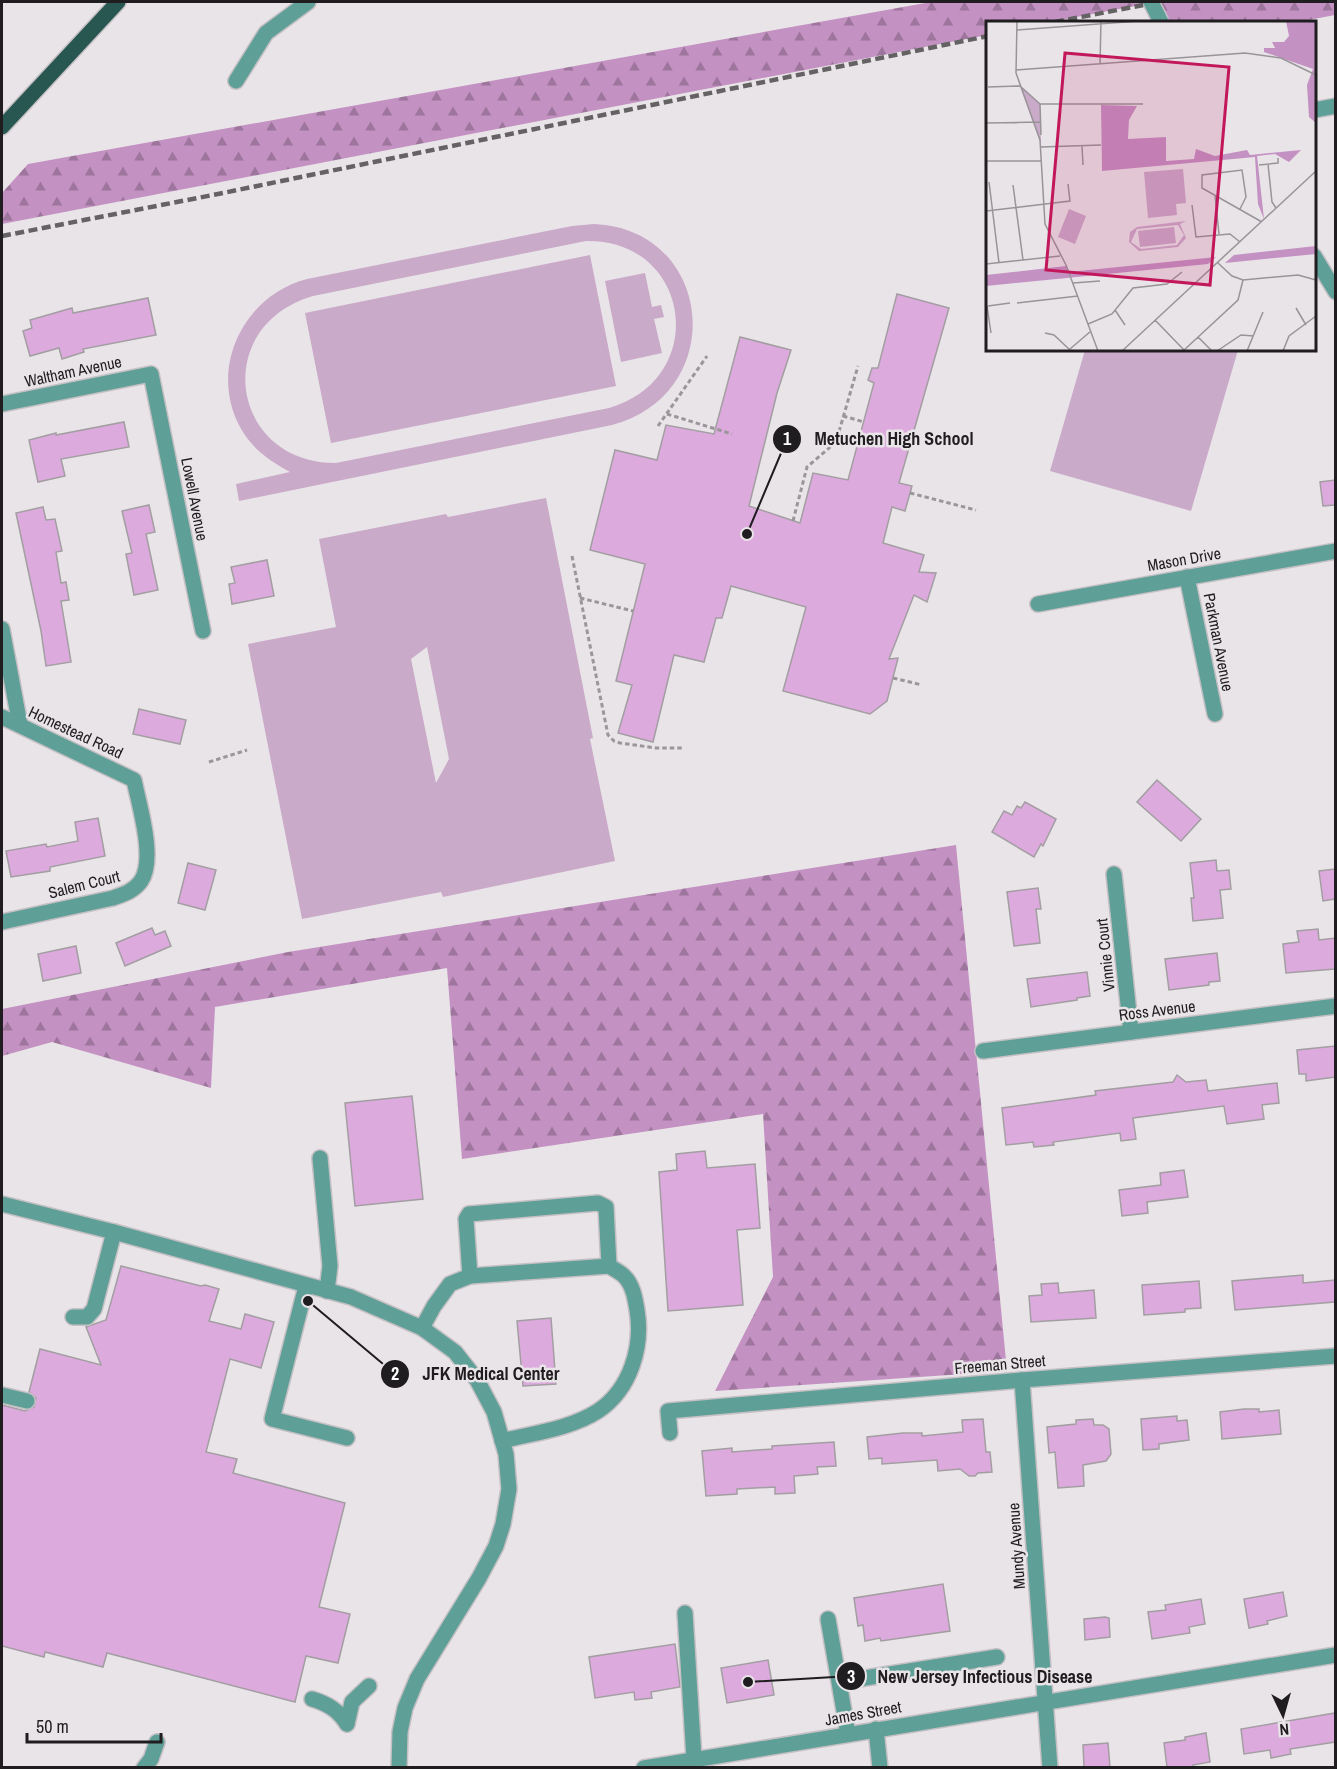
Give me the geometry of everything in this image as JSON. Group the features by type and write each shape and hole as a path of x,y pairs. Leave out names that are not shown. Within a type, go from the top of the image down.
{"main road":[{"path":"2,127 118,2"}],"street":[{"path":"236,81 266,33 308,2"},
{"path":"1151,2 1160,21"},
{"path":"1316,110 1335,106"},
{"path":"1316,259 1335,292"},
{"name":"Waltham Avenue","path":"2,404 151,374"},
{"name":"Lowell Avenue","path":"151,374 203,632"},
{"name":"Mason Drive","path":"1038,604 1335,551"},
{"name":"Parkman Avenue","path":"1188,577 1215,714"},
{"path":"2,629 20,725"},
{"name":"Homestead Road","path":"2,717 134,780"},
{"name":"Salem Court","path":"2,922 113,898 129,892 140,882 146,872 148,855 134,780"},
{"name":"Vinnie Court","path":"1114,874 1131,1032"},
{"name":"Ross Avenue","path":"983,1051 1335,1006"},
{"path":"320,1158 330,1266 327,1291"},
{"path":"470,1276 466,1218 469,1214 598,1203 606,1208 609,1266"},
{"path":"2,1204 114,1232 351,1298 422,1328 455,1352 477,1380 494,1412 506,1454 509,1489 503,1524 496,1546 479,1578 417,1679 405,1708 400,1732 399,1767"},
{"path":"73,1317 87,1317 94,1310 114,1232"},
{"path":"422,1328 450,1284 470,1276 609,1266 625,1277 635,1295 640,1329 635,1362 617,1392 598,1411 565,1425 502,1441"},
{"path":"306,1286 272,1419 347,1438"},
{"name":"Freeman Street","path":"670,1433 668,1411 1022,1380 1335,1356"},
{"name":"Mundy Avenue","path":"1022,1380 1046,1701"},
{"path":"2,1395 27,1401"},
{"path":"685,1613 694,1759"},
{"path":"828,1619 848,1734"},
{"name":"James Street","path":"644,1767 1335,1655"},
{"path":"840,1682 997,1657"},
{"path":"312,1700 325,1703 335,1710 347,1724 352,1702 369,1686"},
{"path":"1046,1701 1050,1767"},
{"path":"876,1729 880,1767"},
{"path":"144,1767 151,1759 157,1742"}],"path":[{"path":"658,426 707,356"},
{"path":"793,520 807,467 836,440 858,366"},
{"path":"667,414 732,434"},
{"path":"843,416 864,422"},
{"path":"836,440 857,446"},
{"path":"910,493 976,510"},
{"path":"572,556 608,735 620,743 656,748 684,748"},
{"path":"580,598 633,610"},
{"path":"893,678 922,685"},
{"path":"209,762 247,750"}],"shaded area":[{"path":"594,224 634,233 664,253 684,281 692,314 690,349 676,381 650,407 612,425 239,501 236,484 290,472 269,459 250,442 240,427 231,404 228,381 231,358 238,337 250,317 265,301 285,288 307,279 572,226","holes":["586,241 621,246 648,262 666,285 675,312 674,341 663,369 642,392 609,408 336,463 300,457 273,441 255,418 246,391 247,362 258,335 280,312 313,296"]},
{"path":"590,255 616,386 331,443 305,313"},
{"path":"645,273 652,307 661,305 664,317 654,319 662,353 621,362 605,281"},
{"path":"1085,351 1238,351 1191,511 1050,471"},
{"path":"546,498 615,861 443,897 441,892 302,919 248,644 336,627 319,539 446,514 448,517","holes":["427,647 449,759 436,783 411,659"]}],"green space":[{"path":"931,2 1335,2 1335,15 1303,21 1160,21 1151,3 1055,21 986,21 986,35 2,224 2,193 28,164"},
{"path":"956,845 1007,1371 715,1391 773,1277 763,1114 462,1159 447,968 215,1007 211,1088 52,1042 2,1056 2,1009 288,952"}],"building":[{"path":"897,294 949,308 899,483 912,486 905,511 892,507 883,543 924,555 919,572 936,573 927,602 914,595 889,659 898,658 887,701 870,714 783,691 806,607 731,586 722,618 716,618 704,662 674,655 653,742 618,733 632,685 616,681 645,564 590,550 615,450 657,460 666,425 714,434 740,337 791,350 777,393 749,506 800,523 813,473 848,480 874,383 868,380 872,368 878,368"},
{"path":"148,298 156,335 83,349 84,352 62,359 59,348 30,356 23,331 32,328 30,320 72,308 73,313"},
{"path":"124,422 129,447 61,459 65,476 38,482 29,440 56,433 56,435"},
{"path":"1335,480 1335,505 1323,506 1320,482"},
{"path":"149,505 155,532 146,534 158,590 134,595 126,554 132,553 122,511"},
{"path":"43,507 46,520 55,519 62,551 56,552 61,583 66,582 69,600 61,601 71,662 46,666 41,631 16,513"},
{"path":"267,560 274,596 232,604 229,584 235,583 231,567"},
{"path":"139,709 186,720 180,744 133,734"},
{"path":"1157,780 1201,819 1181,841 1137,802"},
{"path":"1025,802 1056,819 1043,846 1041,844 1034,857 992,832 1004,811 1012,815 1017,806 1021,808"},
{"path":"98,818 105,856 50,867 50,871 11,877 6,851 78,841 75,822"},
{"path":"1216,860 1217,871 1229,870 1231,889 1220,890 1223,918 1193,921 1191,898 1194,898 1190,863"},
{"path":"188,863 216,870 205,910 178,903"},
{"path":"1335,869 1335,899 1323,901 1319,871"},
{"path":"1038,888 1041,909 1036,909 1040,943 1014,946 1007,892"},
{"path":"152,928 155,935 165,931 171,946 125,966 116,943"},
{"path":"1318,929 1319,940 1335,938 1335,969 1286,973 1283,944 1299,942 1297,931"},
{"path":"76,946 81,973 43,981 38,954"},
{"path":"1217,953 1220,981 1209,982 1209,985 1169,990 1165,959"},
{"path":"1087,972 1090,996 1031,1007 1027,979"},
{"path":"1335,1046 1335,1077 1306,1081 1306,1074 1299,1074 1297,1050"},
{"path":"1177,1075 1186,1082 1206,1080 1208,1091 1277,1083 1279,1103 1262,1105 1264,1119 1227,1124 1224,1106 1133,1118 1136,1139 1121,1141 1120,1133 1053,1142 1054,1145 1034,1147 1033,1142 1006,1145 1002,1108 1096,1095 1095,1091 1173,1082"},
{"path":"412,1096 423,1199 355,1206 345,1103"},
{"path":"705,1151 707,1168 755,1164 760,1228 737,1230 743,1305 668,1311 659,1172 677,1170 676,1154"},
{"path":"1184,1170 1188,1197 1147,1202 1148,1213 1122,1216 1119,1190 1161,1185 1160,1173"},
{"path":"121,1266 219,1289 209,1321 241,1329 245,1314 274,1322 261,1368 230,1359 206,1452 237,1459 233,1473 345,1503 319,1607 350,1614 338,1663 306,1656 295,1702 107,1653 103,1667 45,1652 44,1657 2,1646 2,1405 25,1411 34,1407 36,1398 29,1392 40,1349 101,1365 86,1327 106,1320"},
{"path":"1303,1275 1303,1283 1335,1280 1335,1302 1235,1310 1232,1281"},
{"path":"1199,1281 1201,1308 1185,1309 1185,1312 1144,1315 1142,1285"},
{"path":"1058,1283 1059,1293 1094,1290 1096,1318 1031,1322 1029,1296 1042,1295 1041,1284"},
{"path":"551,1318 556,1384 523,1386 517,1321"},
{"path":"1259,1409 1259,1412 1279,1410 1281,1434 1222,1439 1220,1412"},
{"path":"1177,1416 1177,1421 1187,1420 1189,1440 1159,1444 1159,1449 1143,1450 1141,1419"},
{"path":"983,1419 986,1452 990,1452 992,1472 969,1476 960,1469 938,1471 937,1460 882,1464 882,1458 869,1459 867,1437 903,1433 922,1433 922,1436 963,1432 962,1420"},
{"path":"1093,1419 1094,1425 1103,1425 1109,1429 1111,1454 1106,1461 1083,1465 1084,1486 1058,1488 1055,1452 1049,1453 1047,1427 1076,1424 1076,1420"},
{"path":"834,1442 836,1466 817,1467 818,1474 794,1476 795,1493 775,1494 775,1487 737,1489 737,1494 706,1496 702,1451 732,1448 732,1452 772,1449 772,1446"},
{"path":"943,1584 950,1631 881,1641 880,1638 865,1641 863,1625 858,1626 854,1598"},
{"path":"1283,1592 1287,1616 1267,1621 1268,1624 1249,1628 1244,1599"},
{"path":"1201,1599 1205,1624 1189,1627 1190,1633 1152,1639 1148,1612 1166,1610 1165,1605"},
{"path":"1109,1618 1110,1637 1085,1640 1084,1619"},
{"path":"675,1644 680,1687 651,1692 652,1698 635,1700 634,1692 595,1698 589,1657"},
{"path":"768,1660 774,1695 727,1703 721,1668"},
{"path":"1335,1713 1335,1742 1290,1749 1291,1754 1271,1758 1270,1750 1244,1754 1241,1729"},
{"path":"1206,1733 1210,1762 1193,1765 1194,1767 1167,1767 1164,1743 1185,1740 1185,1737"},
{"path":"1108,1743 1110,1767 1084,1767 1083,1745"}],"railway":[{"path":"1060,21 1159,2"},
{"path":"2,236 986,36"}],"place":[{"name":"Metuchen High School","path":"747,534"},
{"name":"JFK Medical Center","path":"308,1301"},
{"name":"New Jersey Infectious Disease","path":"748,1682"}]}
